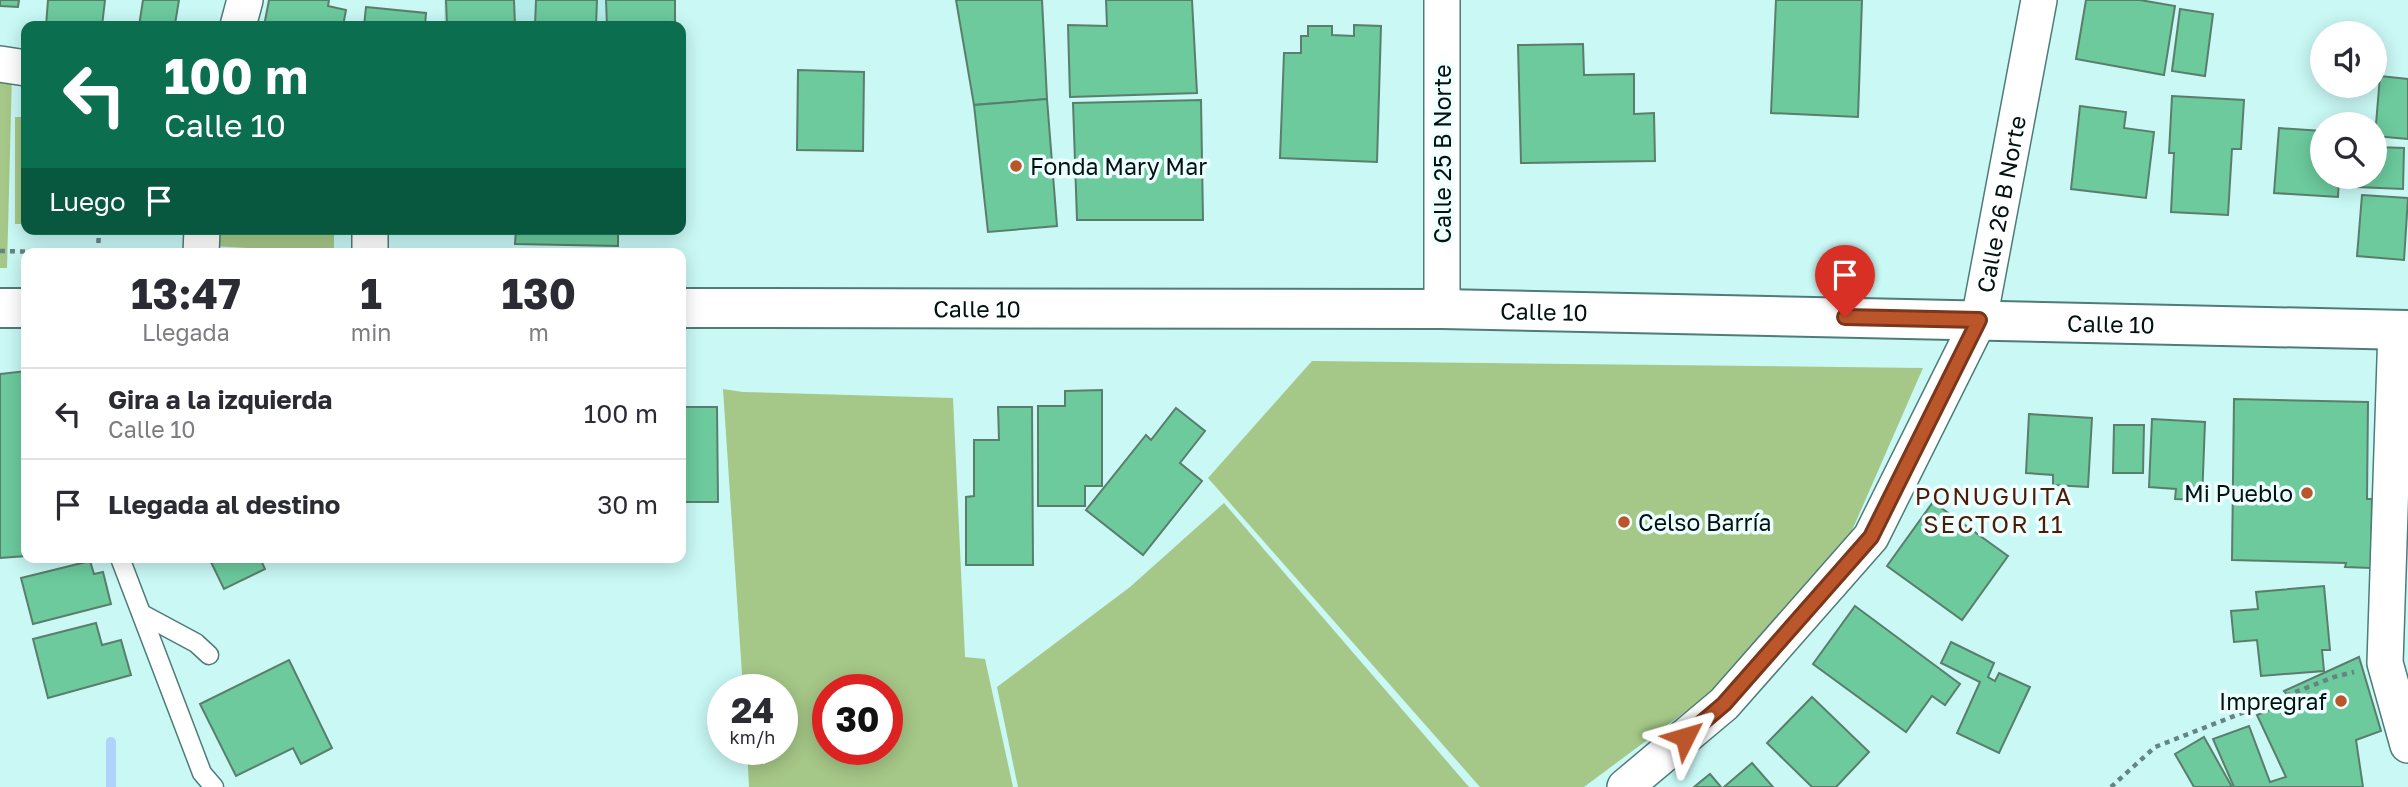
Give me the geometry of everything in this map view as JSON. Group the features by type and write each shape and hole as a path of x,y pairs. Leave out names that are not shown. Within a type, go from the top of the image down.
{"main road":[{"path":"0,308 21,308"},
{"name":"Calle 10","path":"686,309 1442,309 2402,330"}],"street":[{"path":"239,21 245,0"},
{"name":"Calle 25 B Norte","path":"1442,0 1442,309"},
{"name":"Calle 26 B Norte","path":"1625,787 1724,704 1871,537 1979,320 2039,0"},
{"path":"0,64 21,67"},
{"path":"2402,330 2385,663 2408,745"}],"lane":[{"path":"122,563 202,773 214,787"},
{"path":"142,614 196,643 209,655"}],"path":[{"path":"0,251 21,251"},
{"path":"2111,787 2155,747 2334,677 2385,663"}],"shaded area":[{"path":"444,0 675,0 673,21 444,21"}],"green space":[{"path":"0,73 12,74 7,268 0,268"},
{"path":"15,117 21,117 21,224 15,224"},
{"path":"212,235 334,235 334,248 212,246"},
{"path":"1312,361 1923,368 1843,551 1709,694 1584,787 1480,787 1208,478"},
{"path":"723,389 743,392 953,398 965,657 985,659 1013,787 749,787 748,765 798,765 798,674 742,674"},
{"path":"1224,503 1469,787 1018,787 997,687 1130,587"}],"building":[{"path":"0,0 19,0 18,7 0,6"},
{"path":"48,0 105,0 103,21 46,21"},
{"path":"143,0 179,0 176,21 140,21"},
{"path":"269,0 329,0 328,6 346,10 344,21 265,21"},
{"path":"446,0 514,0 515,21 447,21"},
{"path":"536,0 597,0 596,21 535,21"},
{"path":"606,0 675,0 675,21 607,21"},
{"path":"956,0 1042,0 1047,99 974,105"},
{"path":"1106,0 1192,0 1197,93 1070,97 1068,25 1107,26"},
{"path":"1776,0 1862,0 1858,117 1771,113"},
{"path":"2086,0 2140,0 2175,6 2164,75 2076,59"},
{"path":"366,7 426,13 425,21 365,21"},
{"path":"2180,9 2213,14 2205,76 2172,71"},
{"path":"1354,25 1381,26 1377,162 1280,158 1284,53 1301,53 1301,36 1308,36 1308,26 1332,26 1332,35 1354,36"},
{"path":"1583,44 1584,75 1634,74 1634,114 1654,113 1655,161 1521,163 1518,45"},
{"path":"798,70 864,72 863,151 797,150"},
{"path":"2387,77 2408,79 2408,139 2387,137 2387,112 2377,112 2378,98 2387,98"},
{"path":"2172,96 2244,100 2241,149 2232,149 2228,215 2171,212 2174,153 2169,153"},
{"name":"Fonda Mary Mar","path":"1047,99 1057,226 988,232 974,105"},
{"path":"1201,100 1203,220 1077,220 1073,103"},
{"path":"2080,106 2126,112 2124,128 2154,132 2146,198 2071,189"},
{"path":"2279,128 2310,130 2310,189 2338,189 2338,197 2274,193"},
{"path":"2387,147 2404,148 2403,189 2387,188"},
{"path":"2362,195 2408,198 2404,260 2357,256"},
{"path":"516,235 618,235 618,246 515,244"},
{"path":"21,372 21,556 0,558 0,374"},
{"path":"1102,390 1102,486 1085,486 1085,506 1038,506 1038,406 1065,406 1065,391"},
{"path":"2234,399 2368,402 2367,499 2372,499 2371,568 2345,567 2346,563 2232,560"},
{"path":"686,407 717,407 718,502 686,502"},
{"path":"998,407 1032,407 1033,565 966,565 966,497 974,496 974,440 999,440"},
{"path":"1176,408 1205,431 1180,463 1202,481 1143,555 1086,510 1146,435 1151,440"},
{"path":"2029,414 2092,418 2088,487 2053,485 2053,475 2026,473"},
{"path":"2152,419 2205,422 2202,500 2175,499 2176,489 2149,487"},
{"path":"2114,425 2144,425 2143,473 2113,473"},
{"path":"1933,502 2008,556 1962,620 1887,566"},
{"path":"91,563 94,574 103,572 111,604 33,624 21,578"},
{"path":"211,563 262,563 265,569 224,589"},
{"path":"2324,586 2330,650 2322,650 2324,671 2261,676 2257,640 2234,642 2231,611 2258,609 2256,592"},
{"path":"1855,606 1960,684 1945,705 1932,696 1906,732 1813,664"},
{"path":"96,623 102,645 121,640 131,675 48,698 33,639"},
{"path":"1951,642 1994,663 1988,677 1995,681 1999,673 2030,687 1999,753 1957,733 1980,682 1941,663"},
{"path":"2359,657 2381,731 2356,740 2363,787 2234,787 2213,739 2249,726 2270,782 2286,777 2257,715 2293,701 2284,691"},
{"path":"289,660 332,748 301,764 293,748 236,776 200,704"},
{"path":"1812,697 1869,752 1836,787 1812,787 1767,743"},
{"path":"2204,737 2232,787 2194,787 2175,754"},
{"path":"1752,763 1773,787 1724,787"},
{"path":"1710,774 1721,787 1694,787"}],"waterway":[{"path":"111,742 111,787"}],"place":[{"name":"Fonda Mary Mar","path":"1016,166"},
{"name":"Mi Pueblo","path":"2307,493"},
{"name":"Celso Barría","path":"1624,522"},
{"name":"Impregraf","path":"2341,701"}],"district":[{"name":"PONUGUITA SECTOR 11","path":"1994,509"}],"route":[{"path":"1685,737 1724,704 1871,537 1979,320 1845,317"}]}
